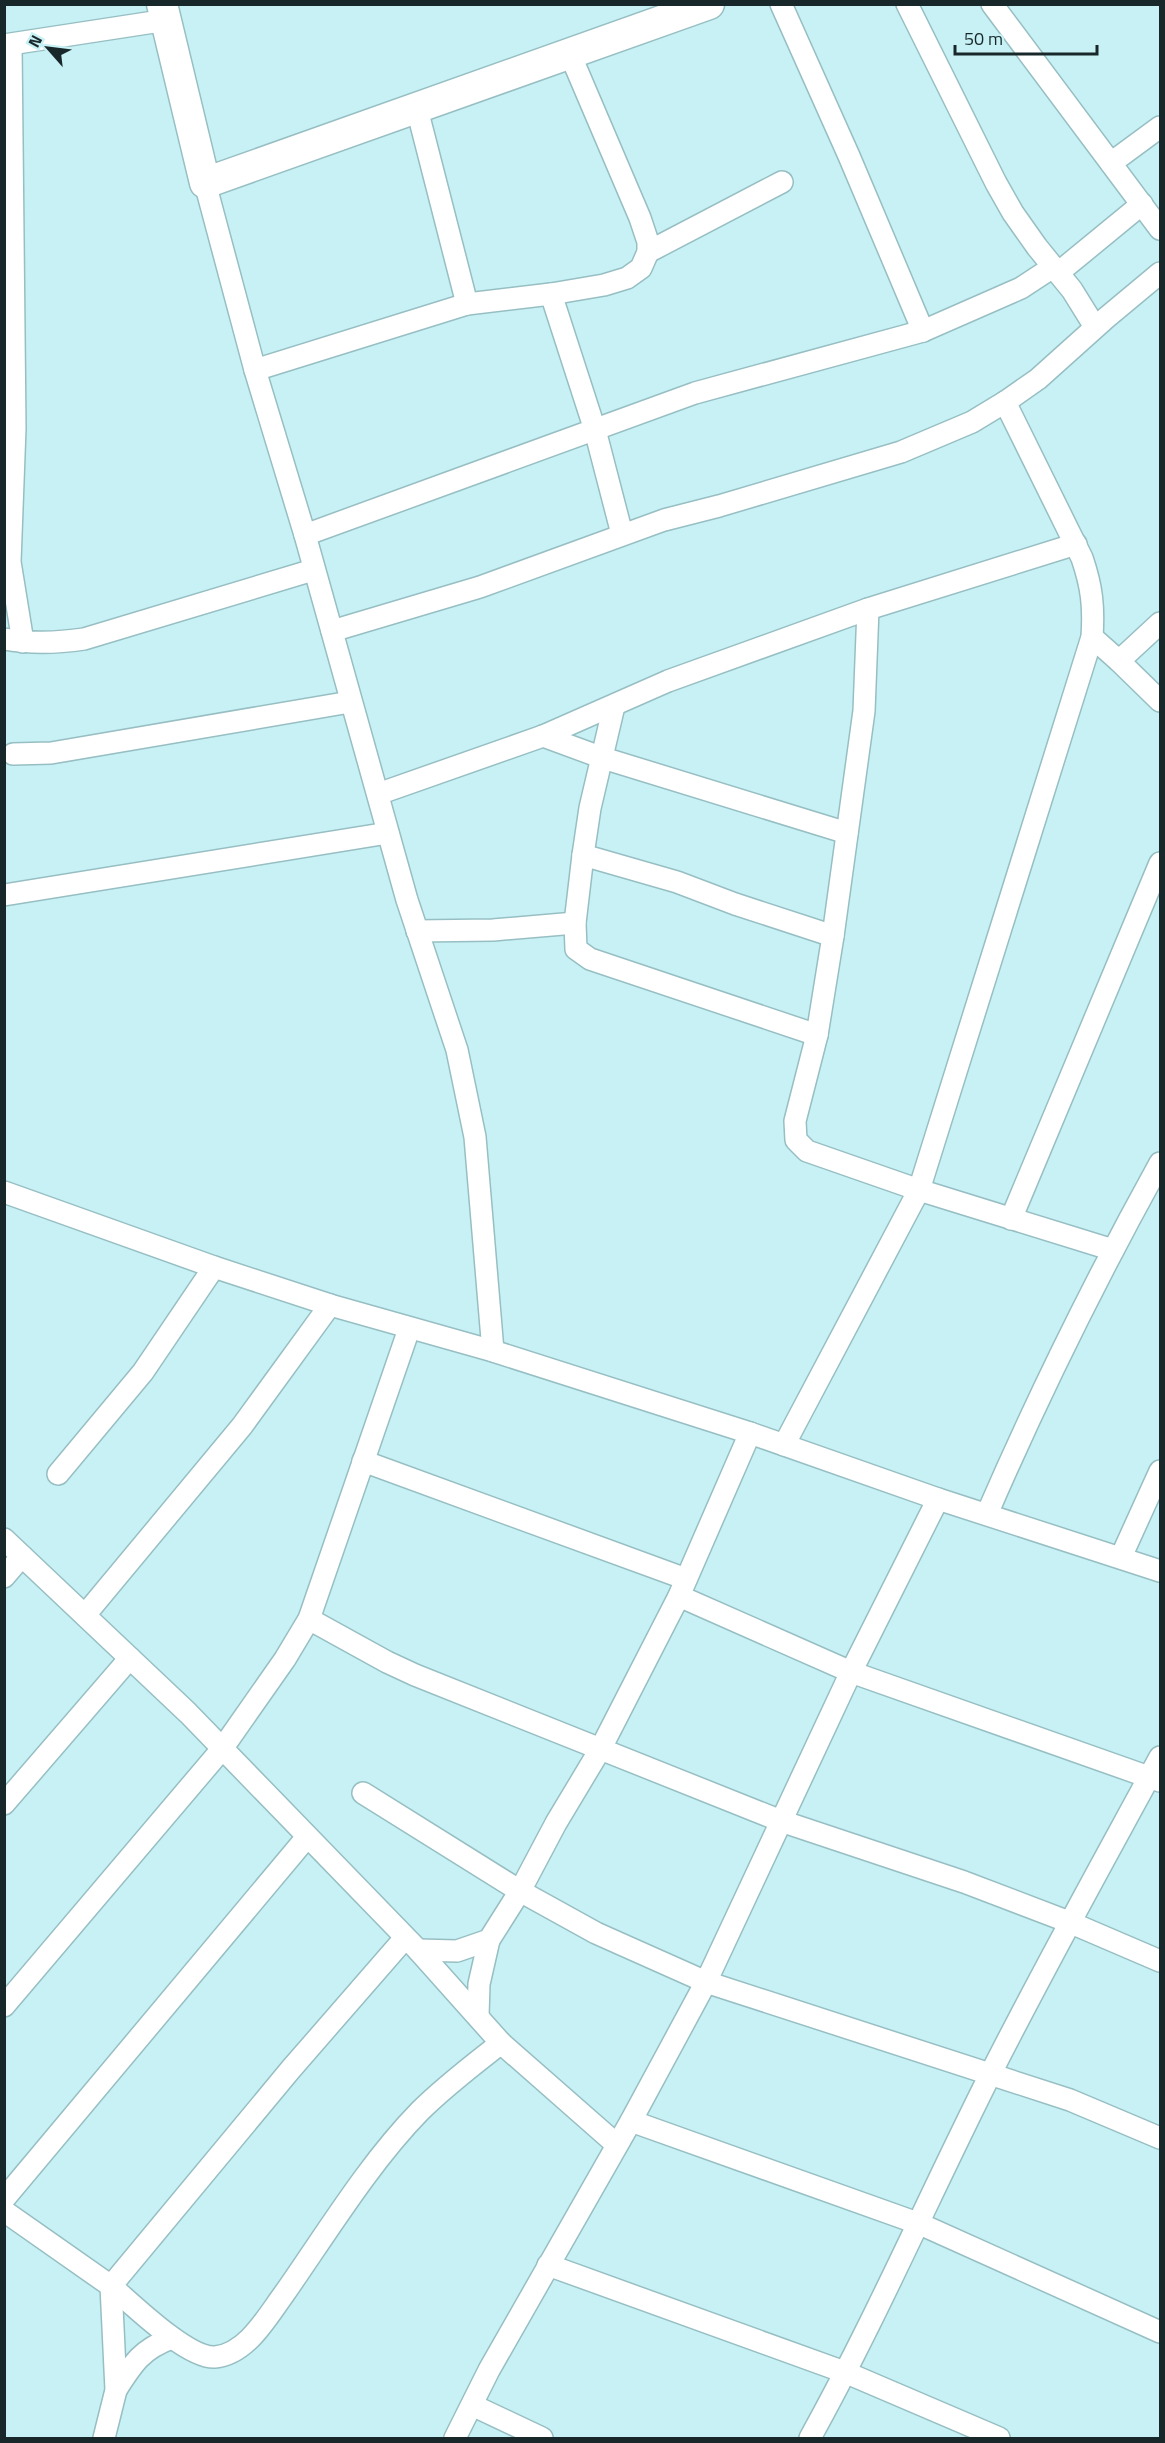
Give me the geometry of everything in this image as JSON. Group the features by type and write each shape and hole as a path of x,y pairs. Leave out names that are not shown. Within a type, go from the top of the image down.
{"street":[{"path":"205,183 709,4"},
{"path":"781,4 849,156 923,331"},
{"path":"908,4 1013,213 1072,290 1095,327"},
{"path":"992,4 1161,229"},
{"path":"313,570 84,639 59,642 14,640 8,465 15,428 8,45 165,12 205,183 255,370 305,535 350,702 417,932 457,1050 475,1137 493,1351"},
{"path":"255,370 467,304 604,285 627,278 641,268 648,252 648,242 640,218 570,54"},
{"path":"417,109 467,304"},
{"path":"1111,163 1161,128"},
{"path":"648,252 782,182"},
{"path":"305,535 695,393 923,331 1021,288 1055,270 1142,204"},
{"path":"332,631 480,587 664,520 901,452 972,422 1038,379 1095,327 1161,273"},
{"path":"551,294 595,430 622,534"},
{"path":"784,1445 919,1190 1092,638 1094,611 1091,584 1076,544 1005,402"},
{"path":"378,794 543,736 668,681 868,609 1076,544"},
{"path":"868,609 864,711 833,936 817,1035 795,1121 796,1140 807,1150 919,1190 1113,1250"},
{"path":"1119,661 1161,623"},
{"path":"1092,638 1161,701"},
{"path":"13,754 51,753 350,702"},
{"path":"614,706 590,808 575,923 576,949 585,957 817,1035"},
{"path":"543,736 603,758 847,833"},
{"path":"4,895 388,833"},
{"path":"583,855 676,882 833,936"},
{"path":"1011,1219 1161,863"},
{"path":"417,932 493,930 575,923"},
{"path":"987,1514 1012,1456 1113,1250 1161,1163"},
{"path":"4,1192 214,1267 330,1305 493,1351 750,1433 938,1499 1161,1571"},
{"path":"58,1474 144,1372 214,1267"},
{"path":"85,1616 242,1426 330,1305"},
{"path":"4,2006 222,1749 285,1659 309,1619 409,1329"},
{"path":"478,2016 479,1984 489,1940 520,1891 556,1823 601,1748 683,1588 750,1433"},
{"path":"363,1461 683,1588 713,1609 851,1672 1155,1778"},
{"path":"1121,1557 1161,1471"},
{"path":"455,2439 489,2370 616,2144 632,2121 706,1982 851,1672 938,1499"},
{"path":"4,1539 222,1749 411,1944 501,2043 616,2144"},
{"path":"4,1577 22,1556"},
{"path":"309,1619 387,1662 781,1821 964,1882 1069,1922 1161,1962"},
{"path":"4,1804 129,1658"},
{"path":"810,2439 847,2373 990,2074 1069,1922 1155,1778 1161,1757"},
{"path":"363,1793 520,1891 596,1933 706,1982 1070,2100 1161,2138"},
{"path":"4,2199 307,1837"},
{"path":"411,1944 457,1951 489,1940"},
{"path":"117,2390 111,2286 291,2068 411,1944"},
{"path":"4,2211 111,2286 172,2338 197,2354 208,2357 227,2354 239,2348 270,2313 381,2158 406,2127 443,2090 501,2043"},
{"path":"632,2121 920,2224 1161,2332"},
{"path":"548,2265 847,2373 999,2439"},
{"path":"104,2439 117,2390 134,2362 145,2351 172,2338"},
{"path":"472,2405 542,2439"}]}
